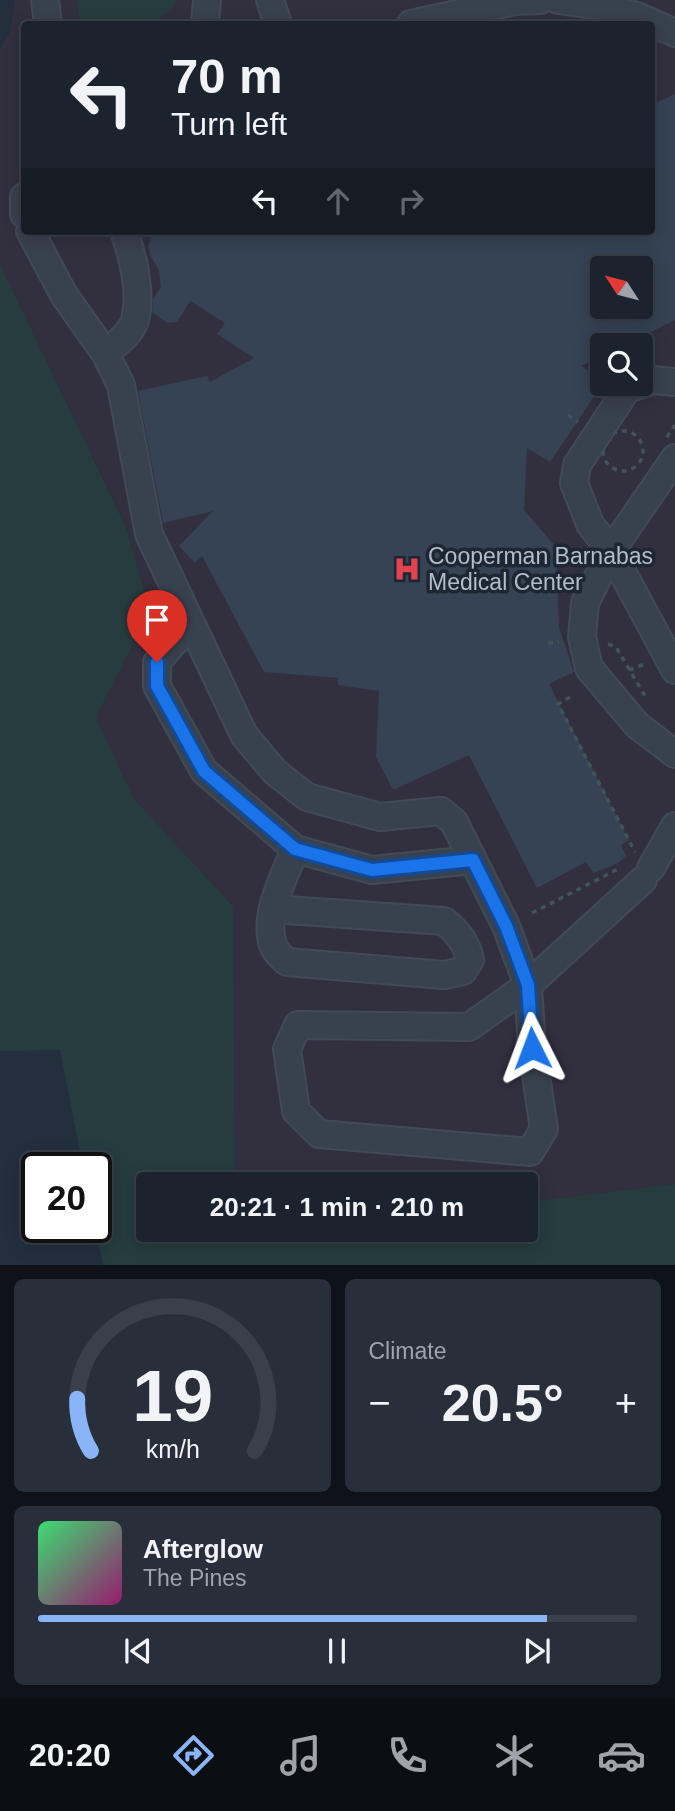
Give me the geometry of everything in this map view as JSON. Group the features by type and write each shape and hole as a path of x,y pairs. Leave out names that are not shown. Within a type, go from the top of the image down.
{"lane":[{"path":"45,0 48,21"},
{"path":"205,21 207,0"},
{"path":"270,0 277,21"},
{"path":"425,21 523,0"},
{"path":"563,9 639,12 654,21"},
{"path":"655,21 675,33"},
{"path":"36,235 64,295 105,353 121,385 149,534 244,735 275,772 307,797 380,817 441,811 454,822 506,926 528,985 532,1048 544,1129 530,1152 319,1134 296,1111 287,1049 298,1025 469,1027 528,985 640,868 675,826"},
{"path":"105,353 122,339 135,322 137,299 133,256 125,235"},
{"path":"675,382 654,380 627,389 577,465 574,483 590,524 611,551 675,670"},
{"path":"675,458 611,551 585,603 583,640 589,668 611,696 638,725 675,754"},
{"path":"191,623 157,662 157,686 204,771 295,849 372,870 473,860"},
{"path":"273,909 443,922 451,927 467,948 470,960 463,971 444,975 287,962 273,948 270,923 273,909 295,849"}],"path":[{"path":"620,431 634,434 642,444 642,458 628,470 610,466 604,456 607,440 620,431"},
{"path":"583,640 591,639 617,647 648,701"},
{"path":"531,913 640,868 558,704 570,697"}],"shaded area":[{"name":"Cooperman Barnabas Medical Center","path":"15,0 675,0 675,1184 538,1201 538,1172 235,1172 233,906 134,799 96,717 150,611 126,526 0,264 0,48 10,33"}],"green space":[{"path":"77,0 176,0 169,11 153,21 80,21"},
{"path":"0,264 126,527 150,611 96,717 134,799 233,906 235,1172 136,1172 136,1242 538,1242 538,1201 675,1184 675,1265 103,1265 98,1243 112,1243 112,1152 80,1152 60,1050 0,1051"}],"building":[{"name":"Cooperman Barnabas Medical Center","path":"675,94 675,320 648,333 590,333 590,362 581,366 590,372 590,396 594,396 550,462 527,448 524,510 556,547 559,628 574,672 549,684 629,840 621,845 626,856 618,863 594,873 586,862 537,888 469,755 393,790 376,757 379,691 338,685 338,678 264,672 202,556 195,563 179,546 213,511 163,523 138,391 207,376 210,382 254,358 217,334 225,323 190,301 177,322 167,323 152,312 153,299 161,287 159,270 148,246 153,235 655,235 655,103"}],"place":[{"name":"Cooperman Barnabas Medical Center","path":"407,569"}],"route":[{"path":"157,662 157,686 204,771 295,849 372,870 473,860 506,926 528,985 532,1048"}]}
